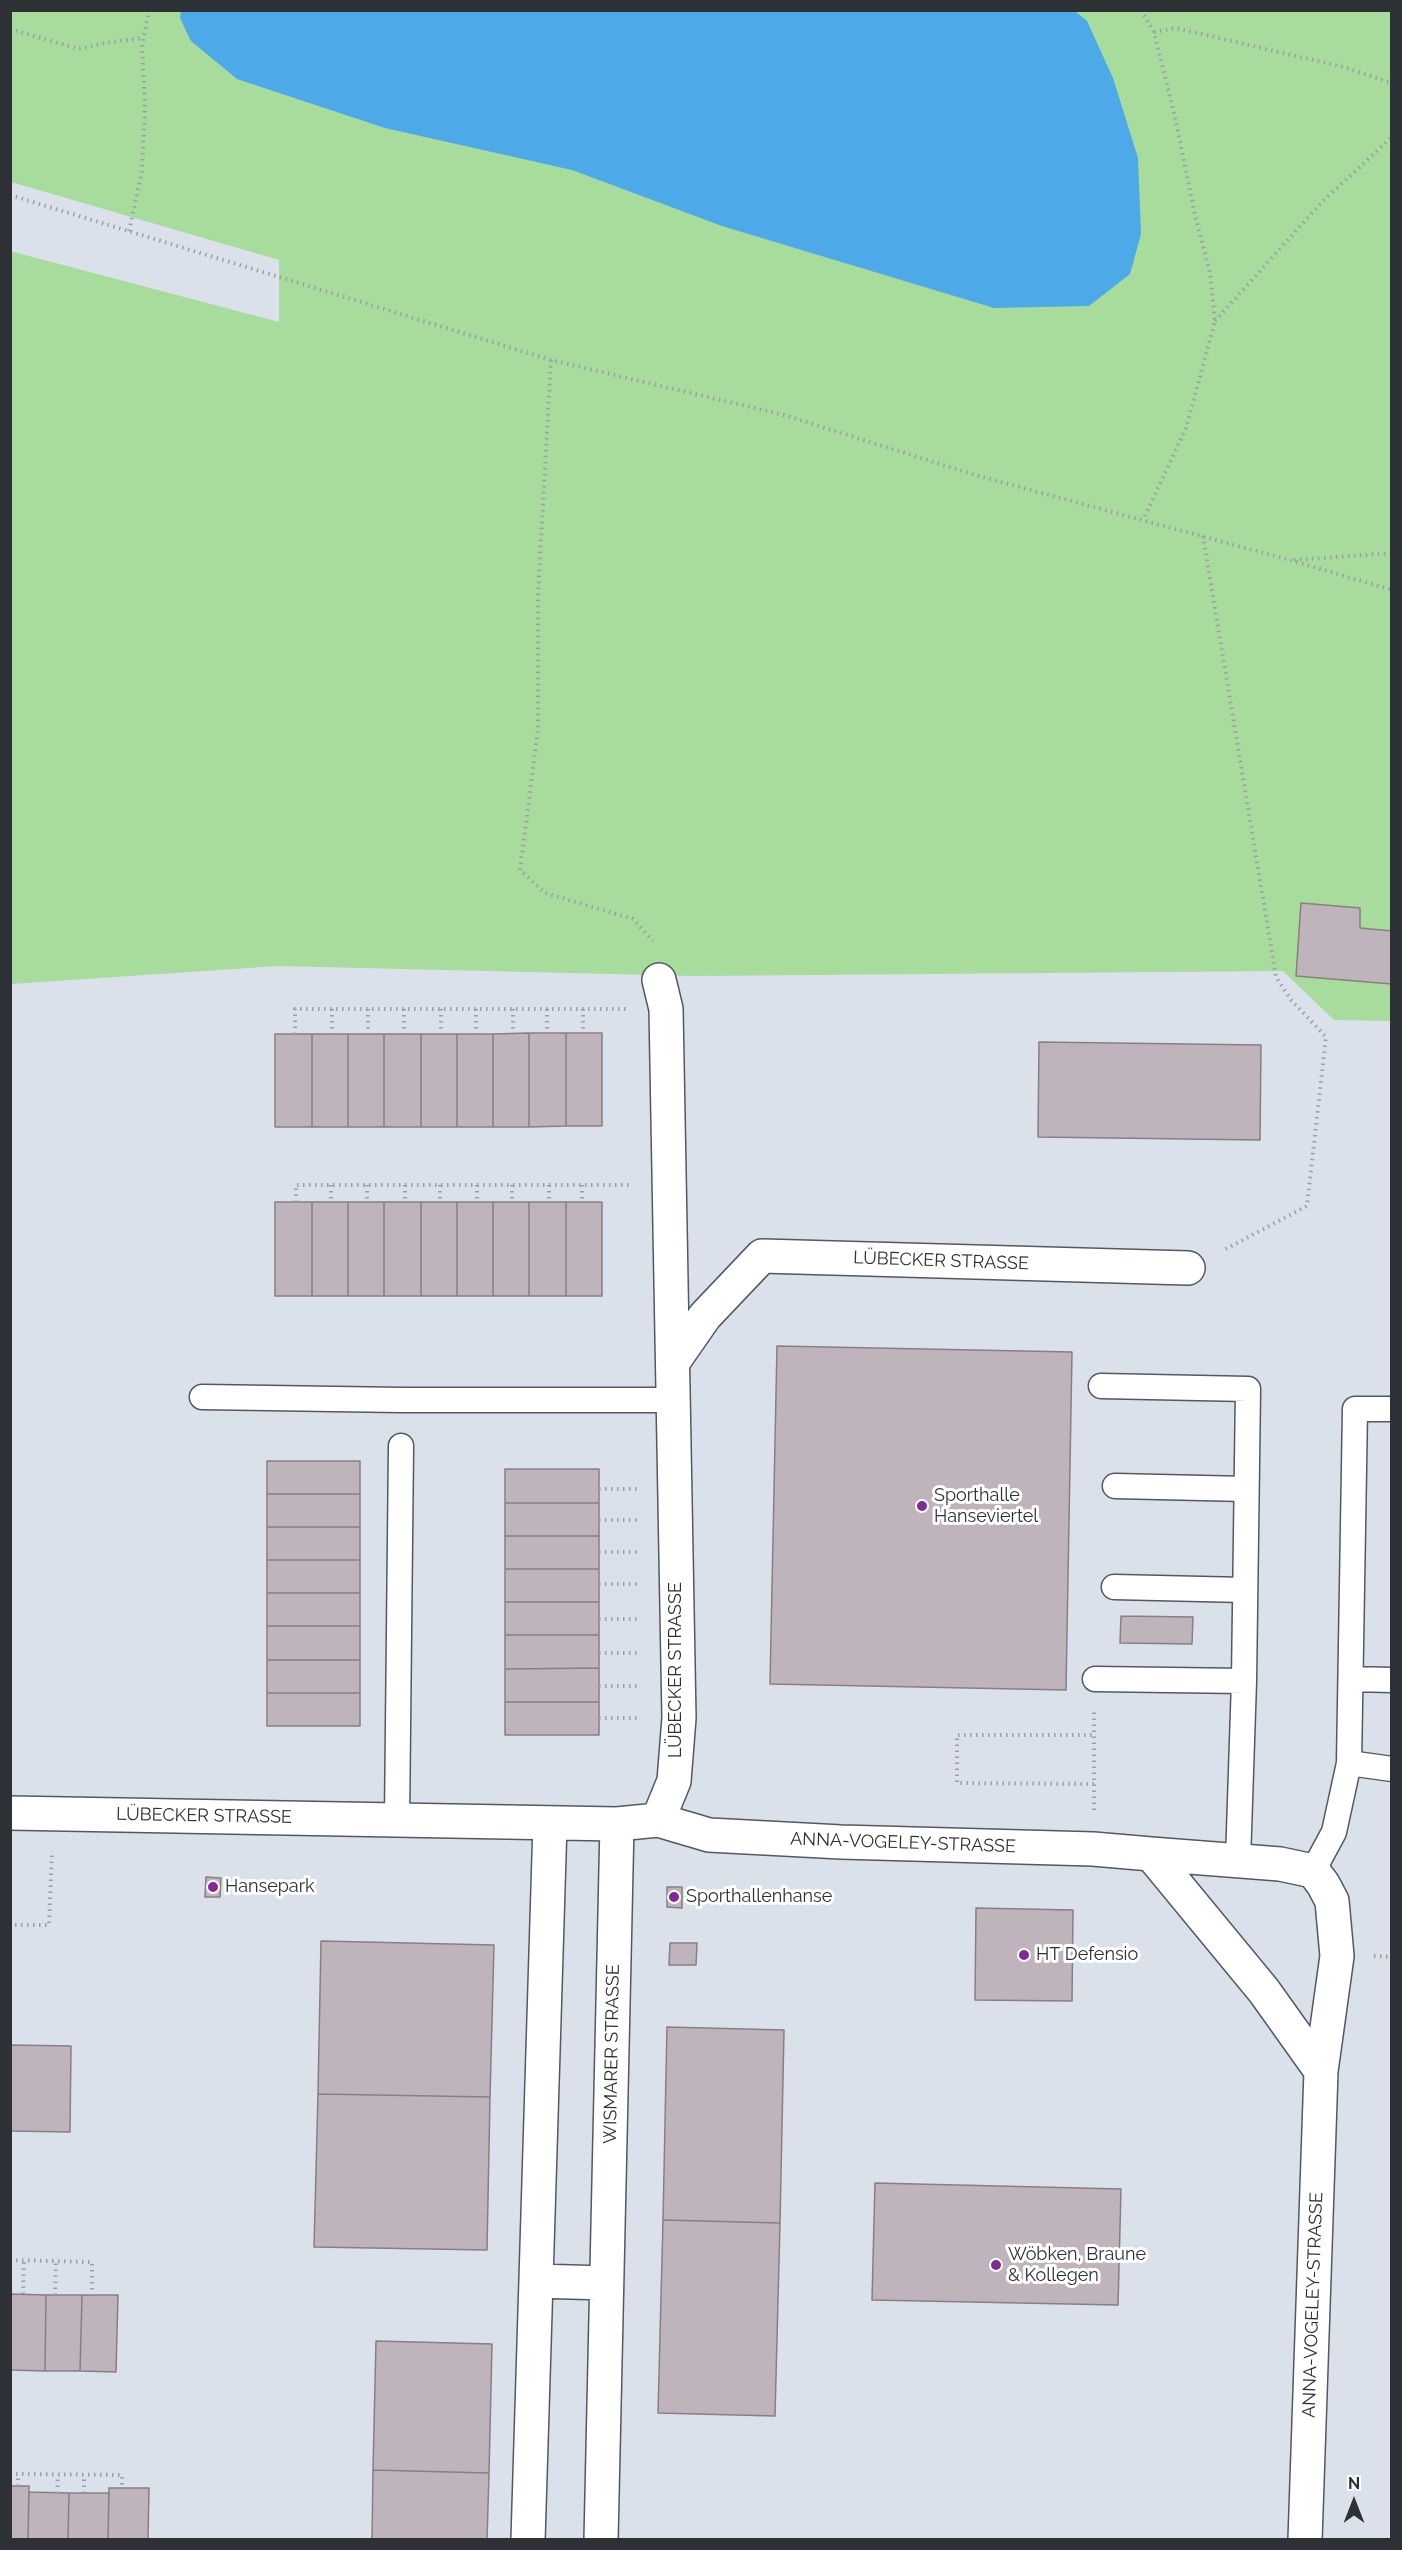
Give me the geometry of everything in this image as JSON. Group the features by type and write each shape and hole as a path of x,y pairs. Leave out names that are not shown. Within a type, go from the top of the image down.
{"street":[{"name":"LÜBECKER STRASSE","path":"10,1813 617,1824 658,1820 674,1781 679,1718 670,1185 662,994"},
{"name":"LÜBECKER STRASSE","path":"673,1362 705,1316 762,1256 1188,1268"},
{"name":"ANNA-VOGELEY-STRASSE","path":"658,1820 709,1835 1151,1854 1280,1864 1313,1871 1332,1901 1337,1950 1321,2071 1305,2540"},
{"path":"528,2540 550,1823"},
{"name":"WISMARER STRASSE","path":"600,2540 617,1824"},
{"path":"1151,1854 1264,1991 1321,2071"},
{"path":"536,2281 606,2283"}],"lane":[{"path":"1101,1386 1248,1389 1244,1681 1238,1861"},
{"path":"202,1397 674,1400"},
{"path":"1313,1871 1334,1832 1349,1762 1355,1409 1392,1409"},
{"path":"397,1820 401,1446"},
{"path":"1115,1486 1246,1489"},
{"path":"1114,1587 1245,1590"},
{"path":"1095,1679 1244,1681"},
{"path":"1351,1679 1392,1680"},
{"path":"1349,1762 1392,1770"}],"path":[{"path":"129,231 142,171 145,105 144,39 149,10"},
{"path":"1141,10 1154,32 1210,272 1215,321 1186,428 1143,520"},
{"path":"1154,32 1176,28 1343,67 1392,83"},
{"path":"10,29 79,49 111,42 144,39"},
{"path":"1215,321 1321,203 1392,137"},
{"path":"10,195 551,360 784,415 975,475 1203,536 1392,590"},
{"path":"295,1034 295,1009 583,1009 662,994 654,943 633,919 545,893 520,870 538,729 538,595 551,360"},
{"path":"1188,1268 1307,1206 1326,1037 1291,1000 1276,976 1203,536"},
{"path":"1290,560 1392,553"},
{"path":"332,1009 332,1034"},
{"path":"368,1009 368,1034"},
{"path":"404,1009 404,1034"},
{"path":"441,1009 441,1034"},
{"path":"476,1009 476,1034"},
{"path":"513,1009 513,1033"},
{"path":"547,1009 547,1033"},
{"path":"583,1009 583,1033"},
{"path":"296,1202 296,1185 670,1185"},
{"path":"331,1185 331,1202"},
{"path":"367,1185 367,1202"},
{"path":"405,1185 405,1202"},
{"path":"440,1185 440,1202"},
{"path":"477,1185 477,1202"},
{"path":"512,1185 512,1202"},
{"path":"549,1185 549,1202"},
{"path":"582,1185 582,1202"},
{"path":"1094,1735 957,1735 957,1783 1094,1784"},
{"path":"1094,1756 1094,1774"},
{"path":"10,1928 14,1925 49,1925 53,1814"},
{"path":"10,2260 92,2262 92,2295"},
{"path":"23,2294 24,2260"},
{"path":"56,2261 56,2295"},
{"path":"10,2474 122,2475 122,2486"},
{"path":"18,2474 18,2486"},
{"path":"57,2493 58,2475"},
{"path":"84,2475 84,2493"}],"green space":[{"path":"11,11 1391,11 1391,1021 1334,1020 1283,971 694,976 278,966 11,984 10,251 279,322 279,260 11,182"}],"water":[{"path":"181,10 1075,11 1087,21 1113,78 1138,158 1141,234 1130,274 1089,306 994,308 722,226 572,170 385,128 237,79 191,41 180,18"}],"building":[{"path":"1301,903 1360,908 1360,928 1392,931 1392,984 1296,976"},
{"path":"529,1033 529,1127 493,1127 493,1034"},
{"path":"529,1033 566,1033 566,1126 529,1127"},
{"path":"566,1033 602,1033 602,1126 566,1126"},
{"path":"275,1034 312,1034 312,1127 275,1127"},
{"path":"312,1034 348,1034 348,1127 312,1127"},
{"path":"348,1034 384,1034 384,1127 348,1127"},
{"path":"384,1034 421,1034 421,1127 384,1127"},
{"path":"421,1034 457,1034 457,1127 421,1127"},
{"path":"457,1034 493,1034 493,1127 457,1127"},
{"path":"1039,1042 1261,1045 1260,1140 1038,1137"},
{"path":"275,1202 312,1202 312,1296 275,1296"},
{"path":"312,1202 348,1202 348,1296 312,1296"},
{"path":"348,1202 384,1202 384,1296 348,1296"},
{"path":"384,1202 421,1202 421,1296 384,1296"},
{"path":"421,1202 457,1202 457,1296 421,1296"},
{"path":"457,1202 493,1202 493,1296 457,1296"},
{"path":"493,1202 529,1202 529,1296 493,1296"},
{"path":"529,1202 566,1202 566,1296 529,1296"},
{"path":"566,1202 602,1202 602,1296 566,1296"},
{"name":"Sporthalle Hanseviertel","path":"777,1346 1072,1352 1066,1690 770,1684"},
{"path":"267,1461 360,1461 360,1494 267,1494"},
{"path":"505,1469 599,1469 599,1503 505,1503"},
{"path":"267,1494 360,1494 360,1527 267,1527"},
{"path":"505,1503 599,1503 599,1536 505,1536"},
{"path":"267,1527 360,1527 360,1560 267,1560"},
{"path":"505,1536 599,1536 599,1569 505,1569"},
{"path":"267,1560 360,1560 360,1593 267,1593"},
{"path":"505,1569 599,1569 599,1602 505,1602"},
{"path":"267,1593 360,1593 360,1626 267,1626"},
{"path":"505,1602 599,1602 599,1635 505,1635"},
{"path":"1121,1616 1193,1617 1192,1644 1120,1643"},
{"path":"267,1626 360,1626 360,1660 267,1660"},
{"path":"505,1635 599,1635 599,1668 505,1669"},
{"path":"267,1660 360,1660 360,1693 267,1693"},
{"path":"599,1668 599,1702 505,1702 505,1669"},
{"path":"267,1693 360,1693 360,1726 267,1726"},
{"path":"505,1702 599,1702 599,1735 505,1735"},
{"name":"Hansepark","path":"206,1877 221,1878 220,1897 205,1897"},
{"name":"Sporthallenhanse","path":"667,1887 682,1887 682,1908 667,1907"},
{"name":"HT Defensio","path":"976,1908 1073,1910 1072,2001 975,2000"},
{"path":"321,1941 494,1945 490,2097 318,2094"},
{"path":"670,1943 697,1943 696,1965 669,1965"},
{"path":"667,2027 784,2030 780,2223 663,2220"},
{"path":"10,2045 71,2046 70,2132 10,2131"},
{"path":"318,2094 490,2097 487,2250 314,2247"},
{"name":"Wöbken, Braune & Kollegen","path":"875,2183 1121,2189 1118,2305 872,2300"},
{"path":"663,2220 780,2223 775,2416 658,2413"},
{"path":"10,2294 46,2295 45,2371 10,2370"},
{"path":"46,2295 82,2295 80,2371 45,2371"},
{"path":"82,2295 118,2295 116,2372 80,2371"},
{"path":"376,2341 492,2344 489,2473 373,2470"},
{"path":"373,2470 489,2473 487,2540 372,2540"},
{"path":"10,2486 29,2486 28,2540 10,2540"},
{"path":"109,2488 149,2488 148,2540 108,2540"},
{"path":"29,2492 69,2493 68,2540 28,2540"},
{"path":"69,2493 109,2493 108,2540 68,2540"}],"place":[{"name":"Sporthalle Hanseviertel","path":"922,1506"},
{"name":"Hansepark","path":"213,1887"},
{"name":"Sporthallenhanse","path":"674,1897"},
{"name":"HT Defensio","path":"1024,1955"},
{"name":"Wöbken, Braune & Kollegen","path":"996,2265"}]}
